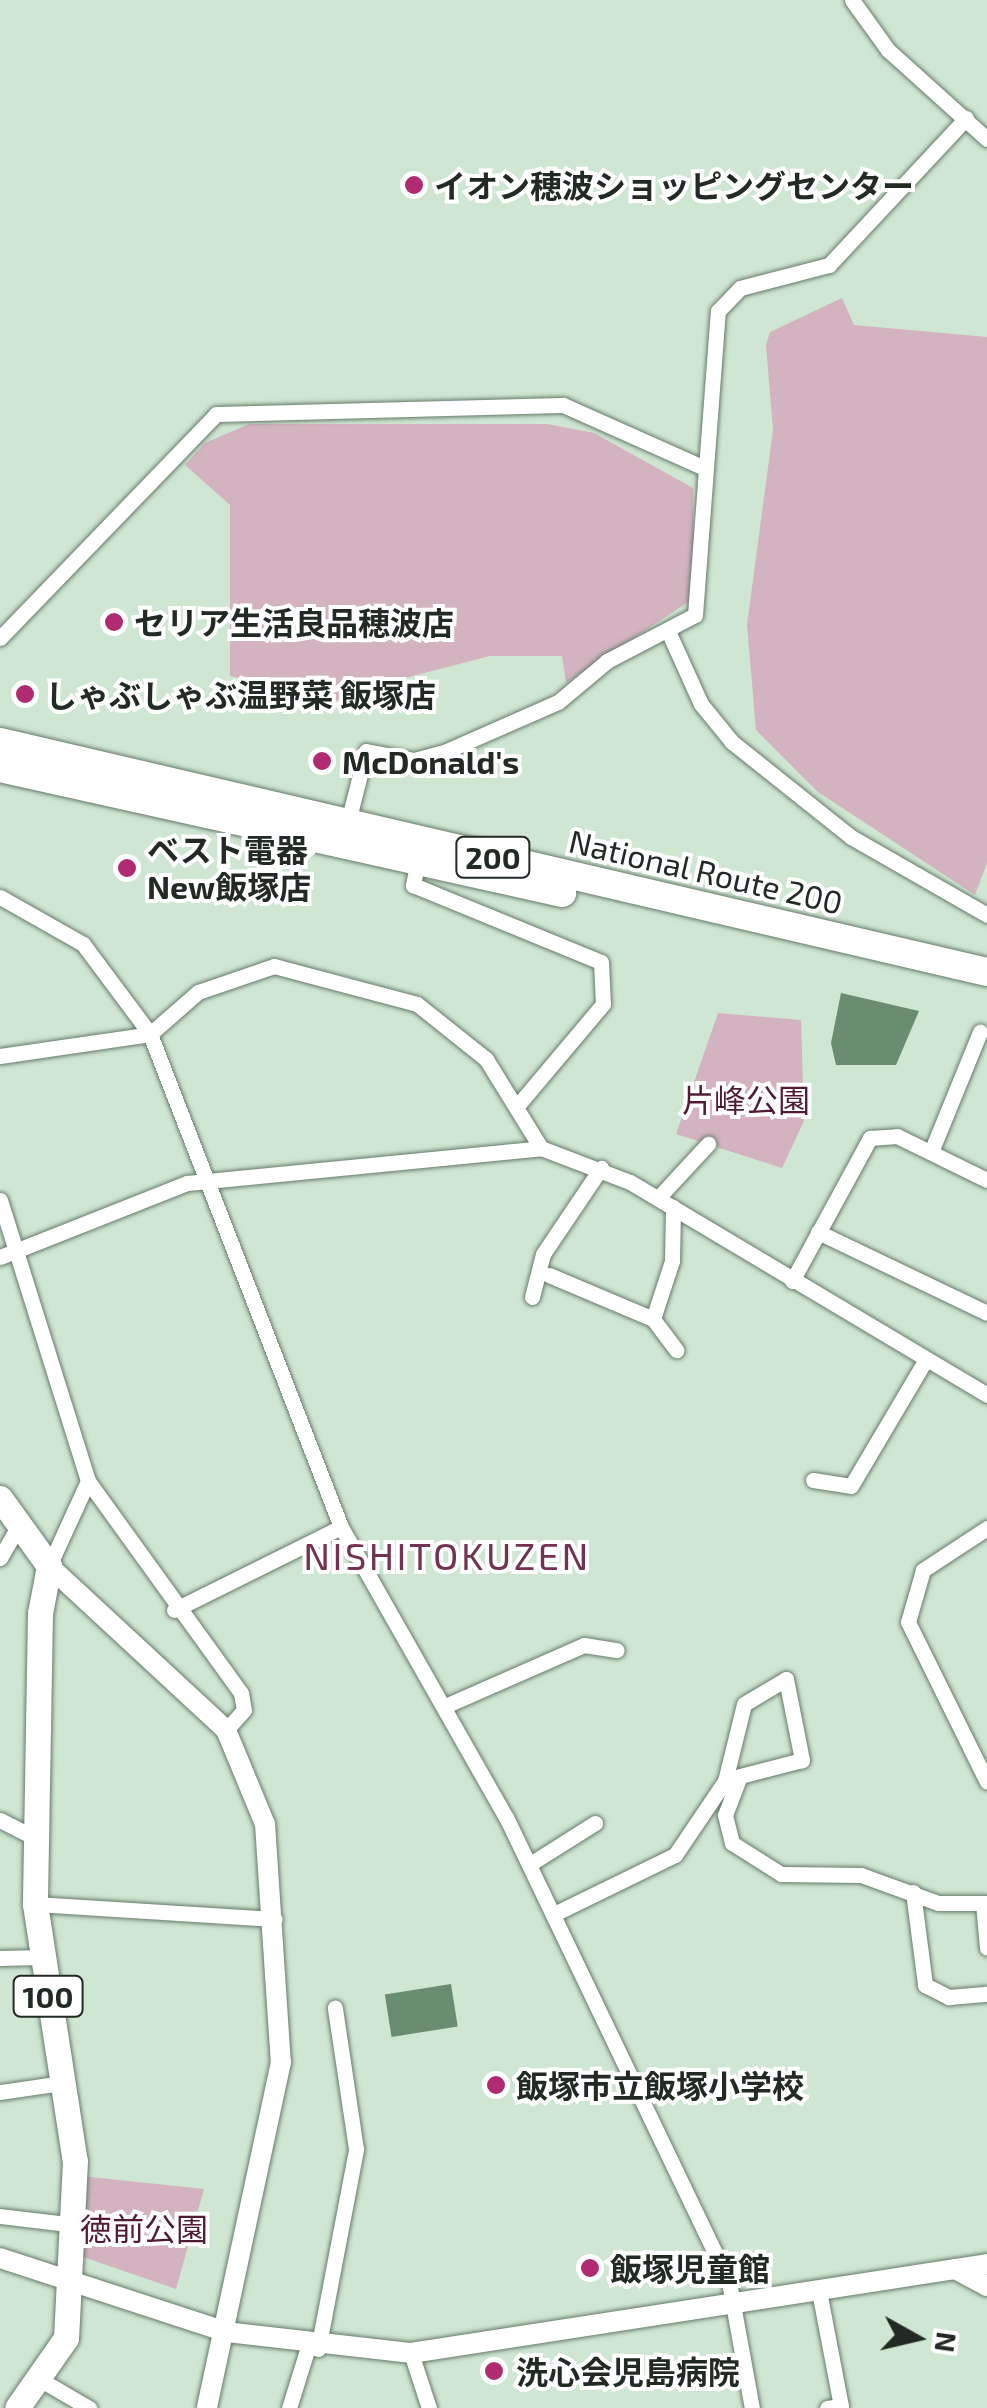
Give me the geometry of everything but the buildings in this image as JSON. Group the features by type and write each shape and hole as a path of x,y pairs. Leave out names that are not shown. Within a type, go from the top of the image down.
{"highway":[{"name":"National Route 200","path":"0,742 987,972"},
{"name":"National Route 200","path":"0,768 987,991"}],"main road":[{"path":"0,1498 17,1528 49,1566"},
{"name":"100","path":"17,2408 62,2354 75,2284 76,2225 62,2083 35,1904 40,1612 49,1566"}],"street":[{"path":"852,0 888,50 987,139"},
{"path":"348,822 366,751 414,760 444,752 558,702 607,661 668,631 701,604 702,467 726,297 828,265 966,118"},
{"path":"0,638 216,414 563,406 702,467"},
{"path":"668,631 701,704 732,742 851,837 987,915"},
{"path":"418,861 413,884 601,962 603,1004 518,1106"},
{"path":"0,897 82,944 150,1034 341,1528 445,1706 530,1864 734,2305 752,2408"},
{"path":"0,1056 150,1034 198,992 252,971 313,974 417,1004 486,1058 541,1148"},
{"path":"931,1152 980,1032"},
{"path":"792,1281 870,1138 897,1136 987,1180"},
{"path":"658,1198 708,1144"},
{"path":"8,1254 208,1182 541,1148 602,1168 658,1198 987,1395"},
{"path":"532,1297 544,1254 602,1168"},
{"path":"0,1200 8,1254 88,1481 174,1610 241,1693 244,1710 226,1730"},
{"path":"653,1319 672,1261 672,1207"},
{"path":"818,1232 987,1313"},
{"path":"549,1276 653,1319 676,1350"},
{"path":"813,1480 851,1486 926,1359"},
{"path":"88,1481 49,1566 226,1730 265,1824 275,1919 280,2062 207,2408"},
{"path":"0,1558 17,1528"},
{"path":"174,1610 341,1528"},
{"path":"987,1528 923,1570 908,1622 987,1782"},
{"path":"445,1706 584,1645 616,1650"},
{"path":"554,1914 675,1855 725,1781 744,1704 786,1679 802,1760 755,1765 740,1776 725,1816 732,1843 781,1874 861,1875 913,1892 985,1903 987,1948"},
{"path":"0,1820 36,1838"},
{"path":"530,1864 595,1823"},
{"path":"913,1892 926,1985 950,1996 987,1994"},
{"path":"35,1904 275,1919"},
{"path":"0,1958 42,1957"},
{"path":"289,2408 312,2348 356,2149 334,2008"},
{"path":"0,2092 62,2083"},
{"path":"0,2216 76,2225"},
{"path":"0,2258 226,2332 312,2348 411,2353 987,2264"},
{"path":"955,2269 987,2286"},
{"path":"819,2291 836,2407"},
{"path":"411,2353 429,2408"},
{"path":"41,2380 89,2408"}],"green space":[{"path":"842,298 854,325 987,337 987,863 975,895 818,792 756,730 747,625 773,430 766,345 770,332"},
{"path":"249,424 547,424 594,433 693,488 694,598 566,683 562,656 490,656 405,678 363,706 230,676 230,505 185,465 205,443"},
{"name":"片峰公園","path":"718,1013 801,1020 804,1121 782,1168 676,1134"},
{"name":"徳前公園","path":"81,2176 204,2189 176,2289 83,2257"}],"shaded area":[{"path":"841,993 919,1011 896,1065 836,1065 831,1043"},
{"path":"451,1984 458,2026 392,2037 385,1994"}],"place":[{"name":"イオン穂波ショッピングセンター","path":"414,185"},
{"name":"セリア生活良品穂波店","path":"114,622"},
{"name":"しゃぶしゃぶ温野菜 飯塚店","path":"25,694"},
{"name":"McDonald's","path":"322,761"},
{"name":"ベスト電器 New飯塚店","path":"127,868"},
{"name":"飯塚市立飯塚小学校","path":"496,2085"},
{"name":"飯塚児童館","path":"590,2268"},
{"name":"洗心会児島病院","path":"494,2371"}],"district":[{"name":"NISHITOKUZEN","path":"447,1556"}]}
